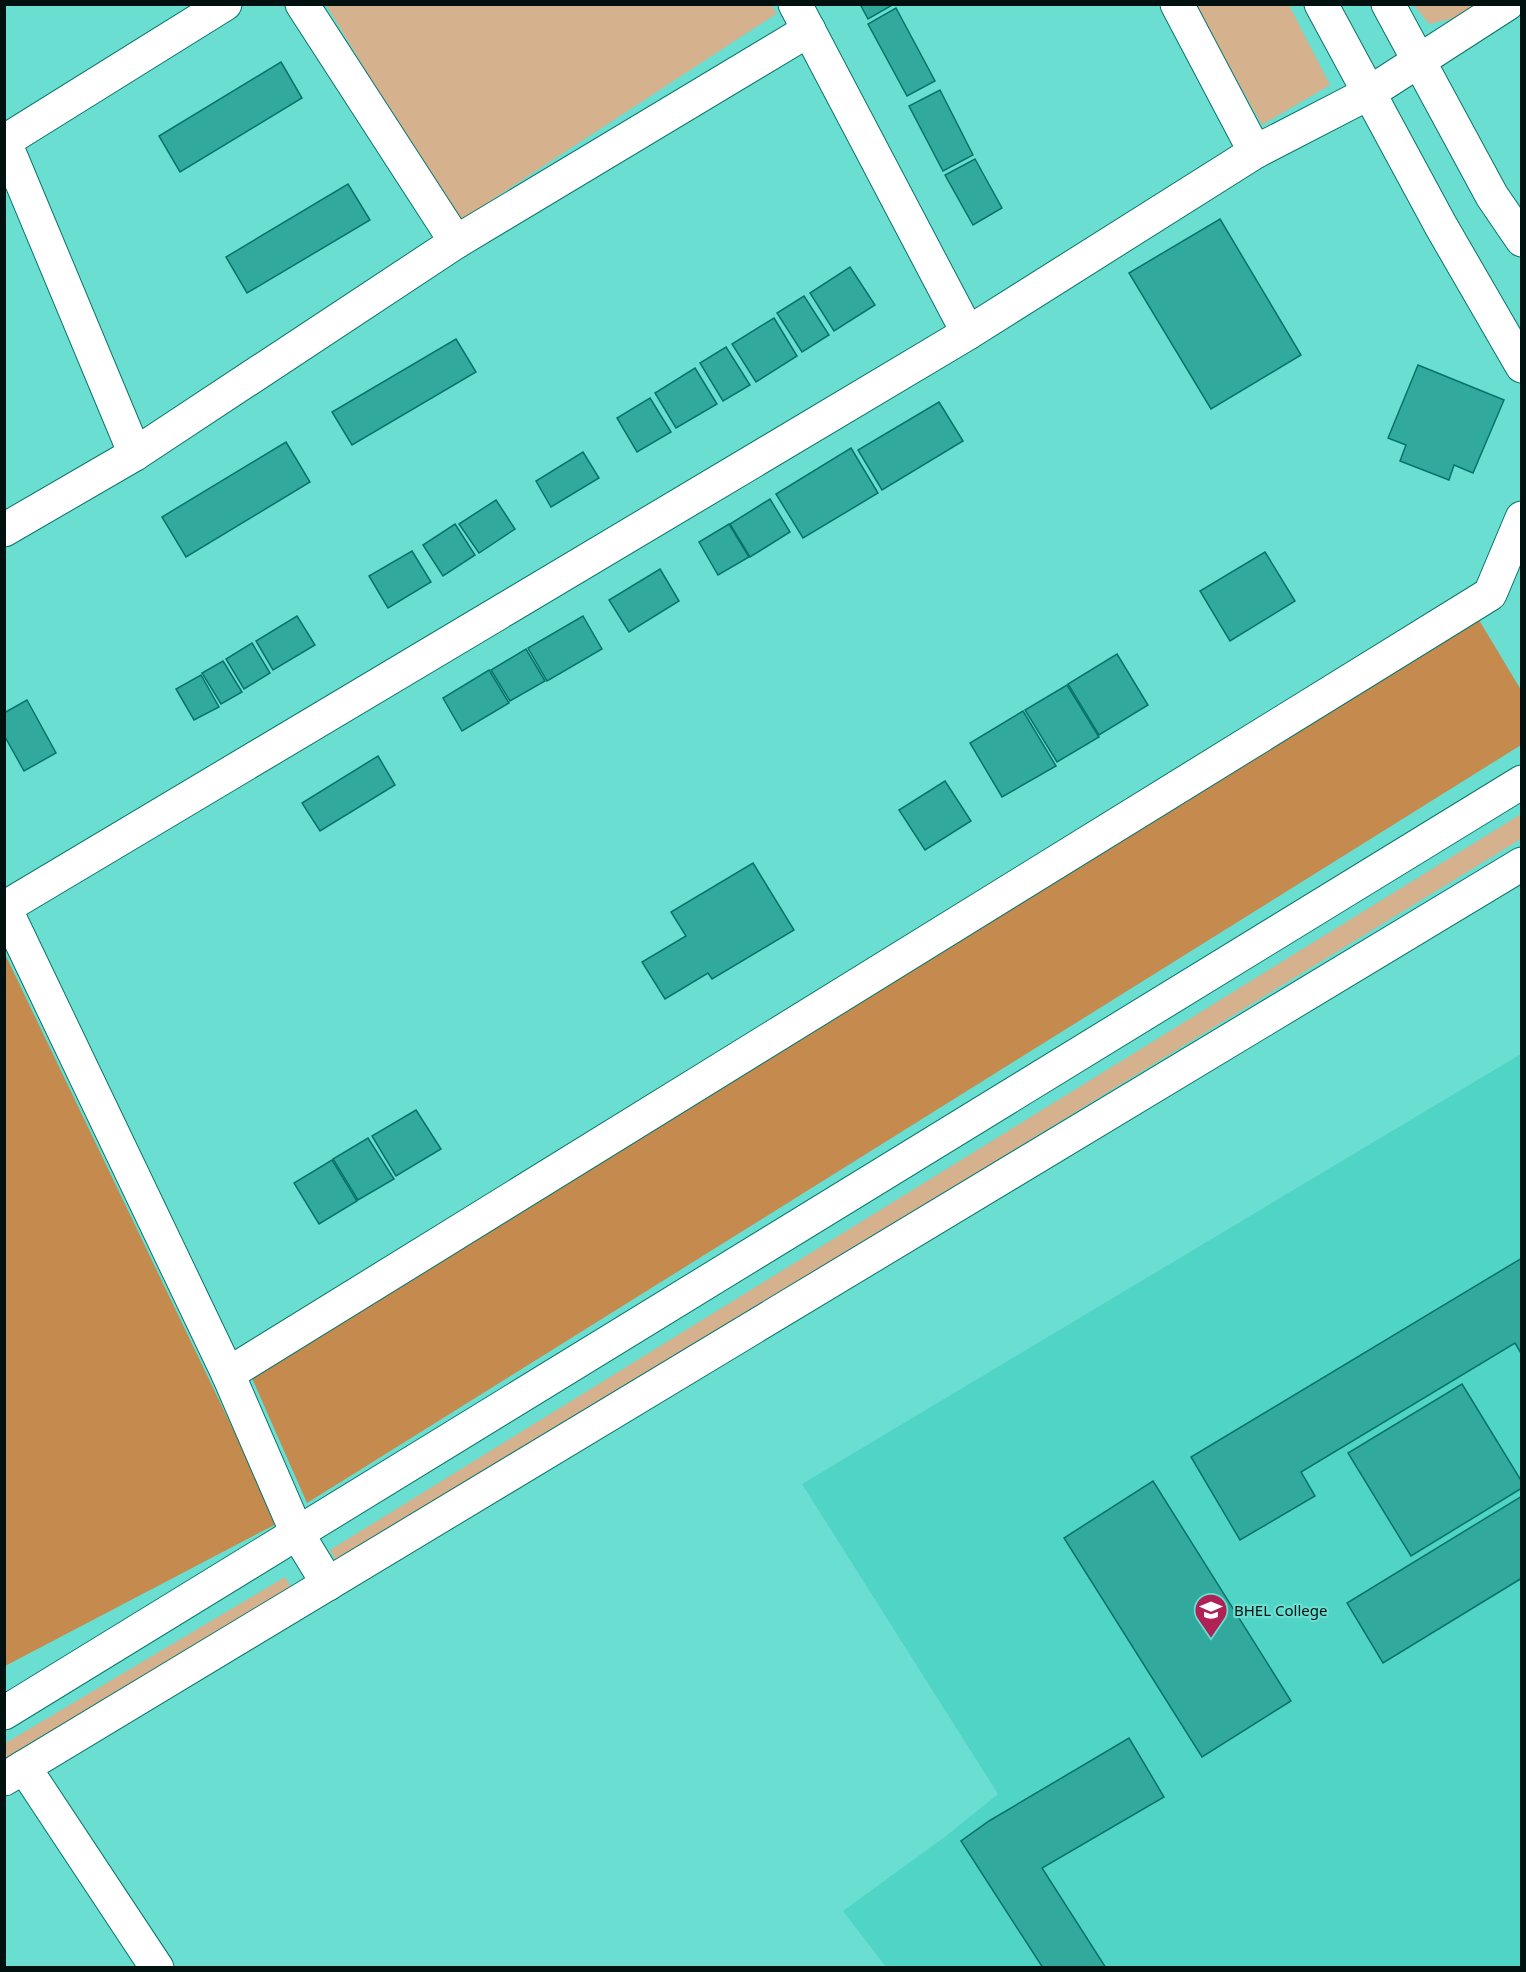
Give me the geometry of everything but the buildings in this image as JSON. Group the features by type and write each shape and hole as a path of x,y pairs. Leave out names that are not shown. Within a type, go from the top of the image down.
{"street":[{"path":"135,454 5,140 225,4"},
{"path":"302,4 456,242"},
{"path":"1177,4 1255,152"},
{"path":"1321,4 1441,226 1521,366"},
{"path":"1388,4 1492,196 1521,240"},
{"path":"328,1584 297,1533 228,1374 5,907 968,333 1255,152 1369,93 1507,4"},
{"path":"4,530 135,454 802,17 968,333"},
{"path":"228,1374 1490,594 1521,518"},
{"path":"4,1713 1521,782"},
{"path":"157,1968 14,1773 1521,864"}],"shaded area":[{"path":"772,4 776,14 458,222 326,5"},
{"path":"1195,5 1289,5 1330,85 1262,125"},
{"path":"1414,5 1482,5 1475,13 1429,24"},
{"path":"1473,610 1521,690 1521,745 307,1503 248,1369"},
{"path":"1521,814 1521,839 338,1564 330,1550"},
{"path":"4,952 278,1523 5,1666 4,1666"},
{"name":"BHEL College","path":"1521,1054 1521,1967 886,1967 843,1911 946,1836 998,1794 802,1484"},
{"path":"285,1577 294,1592 5,1765 4,1744"}],"place":[{"name":"BHEL College","path":"1211,1639"}]}
